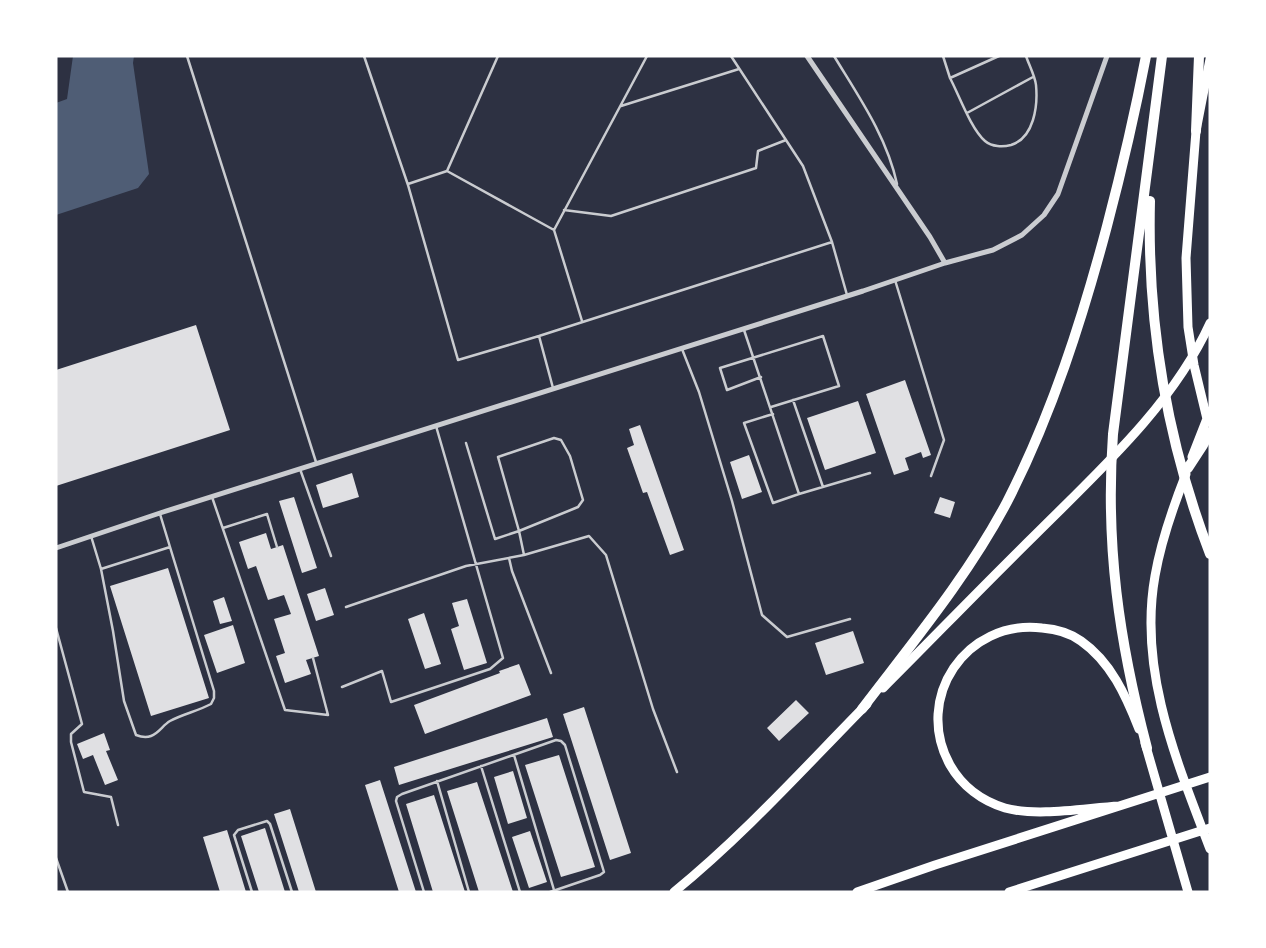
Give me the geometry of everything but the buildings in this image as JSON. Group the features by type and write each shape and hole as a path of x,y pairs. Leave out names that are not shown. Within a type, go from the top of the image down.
{"highway":[{"path":"862,709 940,606 974,556 1006,503 1039,435 1067,361 1097,266 1135,116 1146,56"},
{"path":"1147,748 1133,695 1116,598 1111,535 1110,481 1113,434 1162,56"},
{"path":"1196,131 1199,56"},
{"path":"1151,150 1149,231 1152,296 1157,346 1173,434 1200,529 1210,554"},
{"path":"1188,468 1204,445 1210,430"}],"main road":[{"path":"1210,59 1196,131 1186,258 1188,327 1202,405 1210,430"},
{"path":"674,892 710,863 771,803 1098,472 1167,394 1210,323"},
{"path":"1210,411 1161,546 1154,577 1151,613 1155,678 1159,702 1172,746 1210,849"},
{"path":"1119,806 1032,812 1007,809 987,802 967,787 954,771 944,754 938,732 938,712 943,690 952,670 968,650 988,636 1008,628 1030,626 1050,628 1066,633 1080,640 1092,650 1111,672 1128,703 1147,748 1188,892"},
{"path":"857,892 1210,776"},
{"path":"1009,892 1210,828"}],"street":[{"path":"807,56 898,189 945,263"},
{"path":"56,548 160,513 847,296 945,263 992,250 1022,235 1044,215 1058,194 1107,56"}],"lane":[{"path":"187,56 316,464"},
{"path":"364,56 408,184 458,360 832,242"},
{"path":"447,172 498,56"},
{"path":"582,321 554,230 647,56"},
{"path":"731,56 803,166 832,242 847,296"},
{"path":"834,56 873,120 893,167 898,189"},
{"path":"943,56 950,78 972,124 986,142 1002,147 1017,143 1029,131 1036,110 1036,84 1026,56"},
{"path":"950,78 999,56"},
{"path":"620,106 739,68"},
{"path":"967,114 1033,77"},
{"path":"564,210 611,216 756,168 758,151 786,140"},
{"path":"408,184 447,172 554,230"},
{"path":"894,280 944,440 931,476"},
{"path":"744,328 799,494"},
{"path":"539,336 553,388"},
{"path":"761,378 727,390 720,368 823,336 839,386 771,407"},
{"path":"682,348 699,392 732,501 762,615 787,637 850,619"},
{"path":"793,400 823,487"},
{"path":"773,414 744,422 773,503 870,473"},
{"path":"342,687 382,671 391,702 490,669 503,658 436,426"},
{"path":"466,443 495,539 519,531 578,507 583,500 570,456 561,440 554,438 498,457 519,531 524,555"},
{"path":"300,469 331,556"},
{"path":"212,497 285,710 328,715 313,658"},
{"path":"91,536 101,569 124,701 136,735 141,737 151,736 161,730 167,723 210,704 214,698 214,691 160,513"},
{"path":"223,528 267,514 277,547"},
{"path":"346,607 466,566 524,555 589,536 606,555 653,709 678,772"},
{"path":"101,569 170,548"},
{"path":"509,558 512,571 551,673"},
{"path":"56,628 82,724 71,734 71,742 84,792 111,797 118,825"},
{"path":"424,892 396,801 397,797 437,781 514,754 556,740 561,741 565,745 604,872 552,891 514,754"},
{"path":"481,766 520,892"},
{"path":"437,781 469,892"},
{"path":"252,892 234,836 238,830 267,821 270,824 292,892"},
{"path":"56,858 68,892"}],"water":[{"path":"73,56 134,56 133,63 149,174 138,188 56,215 56,103 67,99"}]}
